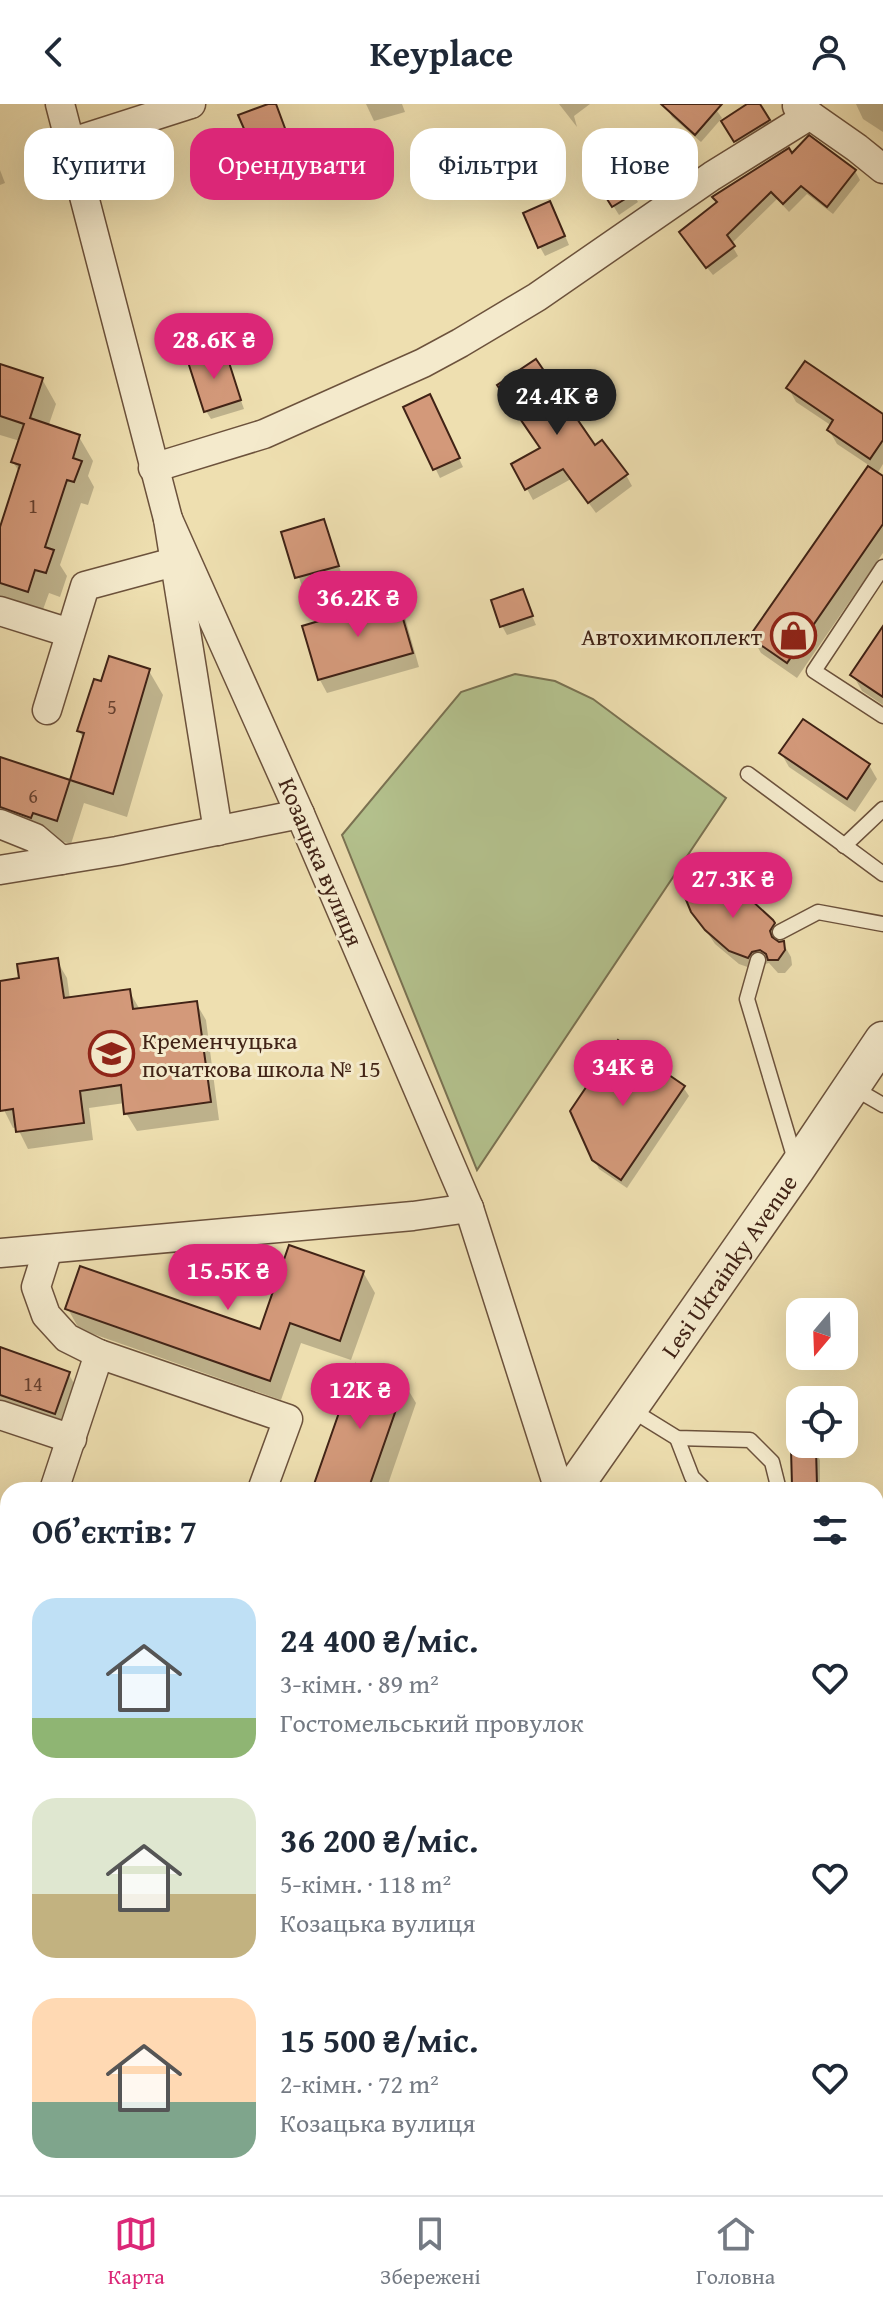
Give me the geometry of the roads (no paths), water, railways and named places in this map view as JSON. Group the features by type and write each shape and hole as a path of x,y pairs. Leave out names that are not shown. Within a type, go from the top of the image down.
{"street":[{"name":"Козацька вулиця","path":"60,104 66,128"},
{"path":"116,128 191,104"},
{"path":"153,468 264,434 423,363 460,343 537,297 802,110 883,169"},
{"name":"Козацька вулиця","path":"84,200 168,519 300,814 469,1208 556,1482"},
{"name":"Козацька вулиця","path":"168,519 218,831"},
{"path":"47,710 85,586 174,562"},
{"path":"0,611 70,633"},
{"path":"0,870 300,814"},
{"path":"0,824 35,838 61,860"},
{"name":"Lesi Ukrainky Avenue","path":"578,1482 883,1040"},
{"path":"0,1253 413,1216 469,1208"},
{"path":"48,1249 36,1287 46,1315 67,1338 99,1354 288,1419 265,1482"},
{"path":"57,1482 99,1354"},
{"path":"0,1415 72,1439"}],"lane":[{"path":"883,567 814,671 883,716"},
{"path":"748,774 883,874"},
{"path":"844,846 883,809"},
{"path":"780,932 818,912 883,924"},
{"path":"758,960 747,999 797,1168"},
{"path":"851,1087 883,1105"},
{"path":"630,1409 677,1438 750,1440 772,1462 777,1482"},
{"path":"677,1438 692,1477 697,1482"}],"place":[{"name":"Автохимкоплект","path":"793,636"},
{"name":"Кременчуцька початкова школа № 15","path":"111,1054"}]}
